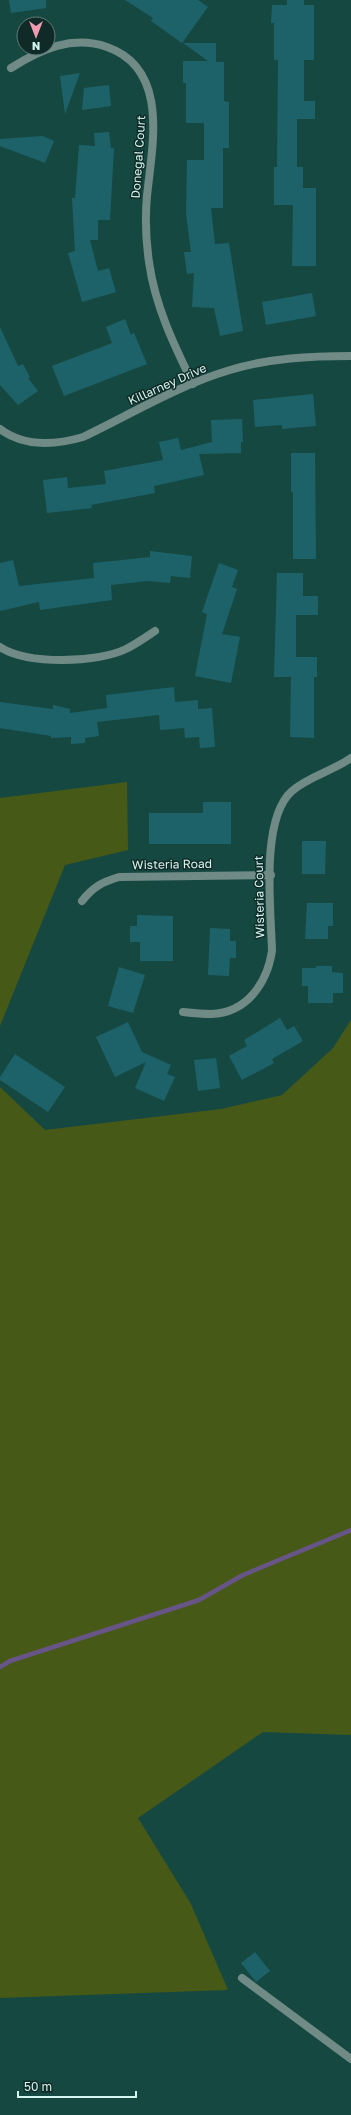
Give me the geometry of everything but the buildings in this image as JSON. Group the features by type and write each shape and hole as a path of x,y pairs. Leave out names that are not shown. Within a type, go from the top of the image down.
{"street":[{"name":"Donegal Court","path":"11,68 56,45 76,42 95,43 114,49 130,60 142,74 151,93 154,113 147,198 149,262 156,294 165,324 193,384"},
{"name":"Killarney Drive","path":"0,430 9,436 28,441 48,444 69,441 83,437 193,384 230,370 270,361 310,356 351,356"},
{"path":"0,647 25,658 52,660 96,657 126,649 155,632"},
{"name":"Wisteria Court","path":"183,1012 212,1014 231,1010 243,1004 260,986 270,965 272,951 271,834 276,814 283,801 292,790 351,758"},
{"name":"Wisteria Road","path":"82,901 91,890 104,881 119,877 271,875"},
{"path":"242,1978 351,2059"}],"green space":[{"path":"127,782 128,850 65,865 0,1026 0,798"},
{"path":"351,1020 351,1735 263,1732 138,1818 191,1904 228,1990 0,1998 0,1087 45,1130 221,1109 282,1095 333,1048"}],"waterway":[{"path":"0,1667 10,1661 199,1600 243,1575 351,1530"}]}
